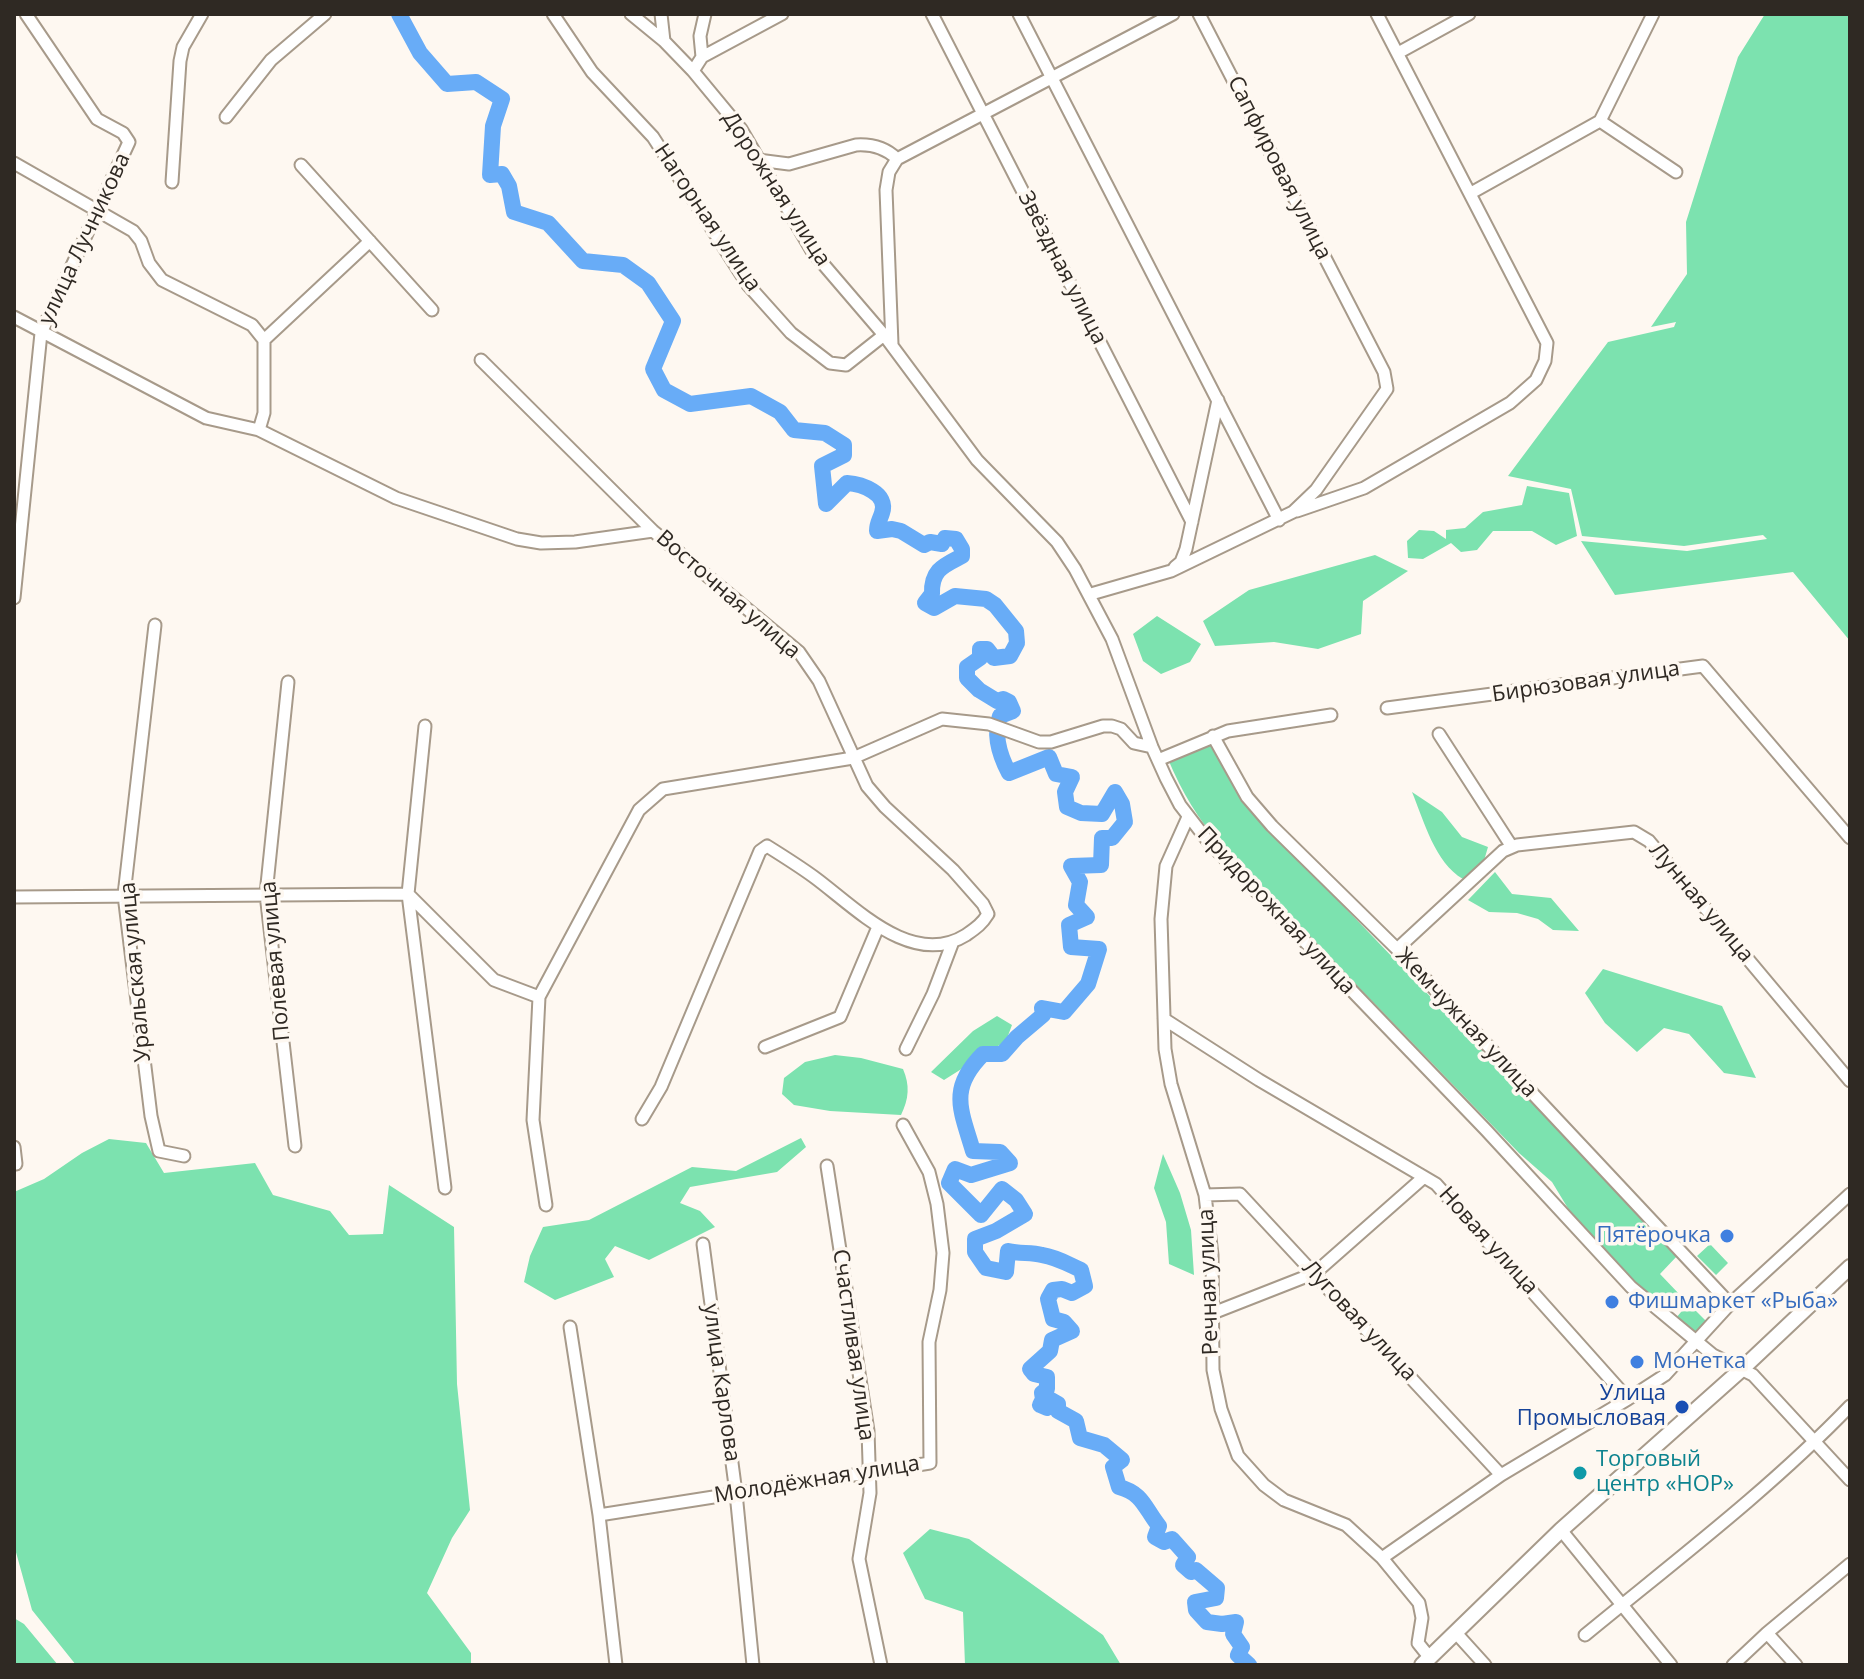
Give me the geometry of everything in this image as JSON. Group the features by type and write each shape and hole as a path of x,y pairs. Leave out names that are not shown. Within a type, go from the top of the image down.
{"main road":[{"path":"1426,1661 1561,1530 1743,1368 1850,1267"}],"street":[{"path":"14,19 24,14"},
{"name":"улица Лучникова","path":"14,598 17,537 41,333 127,148 127,137 97,119 24,14"},
{"path":"172,182 180,61 183,47 202,14"},
{"path":"226,117 271,60 325,14"},
{"name":"Нагорная улица","path":"553,14 592,72 653,137 748,285 791,333 830,363 839,366 846,365 884,335"},
{"name":"Дорожная улица","path":"631,14 664,41 693,71 741,129 812,251 884,335"},
{"path":"661,14 664,41"},
{"path":"702,57 700,36 705,14"},
{"path":"693,71 702,57 782,14"},
{"name":"Звёздная улица","path":"932,14 1192,522"},
{"path":"1019,14 1279,520"},
{"path":"892,346 886,190 889,172 897,159 1173,14"},
{"name":"Сапфировая улица","path":"1199,14 1384,372 1387,389 1316,490 1293,512"},
{"path":"1091,594 1171,571 1293,512 1364,488 1510,403 1536,380 1545,361 1547,343 1377,14"},
{"path":"1398,53 1469,14"},
{"path":"1471,193 1600,121 1653,14"},
{"path":"1600,121 1676,172"},
{"path":"758,160 789,164 856,145 890,152 897,159"},
{"path":"14,163 133,231 141,241 149,263 162,280 252,325 264,340 264,413 259,430"},
{"path":"301,165 432,310"},
{"path":"264,340 370,241"},
{"path":"14,317 206,418 259,430 396,498 517,539 541,543 575,542 653,531"},
{"name":"Придорожная улица","path":"884,335 977,460 1057,542 1091,594 1116,649 1158,760 1188,817 1207,840 1486,1130 1617,1273 1695,1342 1753,1375 1850,1480"},
{"name":"Восточная улица","path":"481,360 653,531 799,652 819,681 867,786 885,807 953,870 983,904 988,914 983,924 952,944"},
{"path":"1171,571 1181,562 1192,522 1218,399"},
{"name":"Уральская улица","path":"155,625 124,895 151,1116 159,1151 184,1156"},
{"name":"Бирюзовая улица","path":"1387,708 1703,666 1850,838"},
{"name":"Полевая улица","path":"288,682 266,894 295,1146"},
{"path":"1158,760 1213,736 1249,726 1331,715"},
{"path":"546,1205 533,1120 539,997 639,810 663,789 853,758 942,719 989,724 1039,742 1051,742 1112,726 1121,729 1134,743 1152,747"},
{"path":"425,726 408,894 445,1188"},
{"path":"1439,734 1512,847"},
{"name":"Жемчужная улица","path":"1213,736 1255,807 1397,949 1730,1304"},
{"name":"Речная улица","path":"1188,817 1166,866 1161,919 1165,1049 1171,1084 1205,1195 1212,1255 1213,1370 1221,1409 1238,1456 1264,1485 1284,1500 1323,1513 1346,1525 1382,1558 1419,1603 1422,1618 1418,1643 1426,1661"},
{"name":"Лунная улица","path":"1397,949 1489,863 1512,847 1634,832 1649,841 1850,1081"},
{"path":"642,1119 661,1087 760,851 767,846 812,875 878,927 904,939 927,944 952,944 933,994 906,1049"},
{"path":"14,897 408,894 494,980 539,997"},
{"path":"765,1047 840,1017 878,927"},
{"name":"Новая улица","path":"1164,1019 1259,1080 1436,1184 1628,1399"},
{"name":"Молодёжная улица","path":"599,1515 930,1463 929,1342 940,1290 943,1253 937,1204 929,1172 903,1125"},
{"path":"14,1147 16,1164"},
{"name":"Счастливая улица","path":"827,1166 868,1431 870,1493 859,1559 881,1665"},
{"path":"1213,1313 1315,1273 1424,1177"},
{"name":"Луговая улица","path":"1205,1195 1240,1194 1501,1475"},
{"path":"1382,1558 1501,1475 1665,1375 1730,1304 1850,1194"},
{"name":"улица Карлова","path":"703,1244 736,1493 753,1665"},
{"path":"570,1327 599,1515 616,1665"},
{"path":"1585,1635 1816,1441 1850,1406"},
{"path":"1561,1530 1671,1665"},
{"path":"1733,1665 1850,1564"},
{"path":"1456,1633 1485,1665"},
{"path":"1767,1633 1796,1665"}],"green space":[{"path":"1765,14 1850,14 1850,641 1793,572 1615,595 1581,541 1687,551 1767,539 1763,535 1684,546 1582,536 1571,489 1508,476 1608,342 1674,327 1676,322 1651,327 1687,274 1686,222 1738,57"},
{"path":"1527,486 1569,493 1577,536 1556,545 1532,531 1493,531 1477,550 1461,552 1451,543 1423,559 1408,558 1407,541 1419,530 1434,531 1446,539 1446,530 1465,528 1483,512 1522,505"},
{"path":"1375,555 1408,571 1363,601 1361,634 1318,649 1274,642 1215,646 1203,621 1249,590"},
{"path":"1157,616 1201,644 1190,662 1161,674 1143,661 1133,634"},
{"path":"1210,742 1283,843 1678,1255 1660,1274 1681,1296 1671,1311 1668,1312 1642,1289 1569,1210 1552,1182 1519,1153 1214,837 1191,805 1168,759"},
{"path":"1412,792 1442,812 1462,837 1488,847 1483,864 1463,879 1453,872 1438,852"},
{"path":"1495,872 1512,894 1551,898 1579,931 1553,930 1538,919 1517,913 1489,912 1468,900"},
{"path":"1603,969 1722,1006 1756,1078 1724,1073 1689,1034 1664,1028 1637,1052 1605,1023 1585,993"},
{"path":"997,1016 1012,1025 1006,1041 944,1080 931,1072 973,1031"},
{"path":"835,1055 903,1069 908,1092 901,1115 830,1111 794,1105 782,1094 784,1078 805,1062"},
{"path":"801,1138 806,1147 777,1172 690,1187 680,1203 700,1211 715,1227 649,1260 615,1246 605,1259 614,1277 555,1300 524,1282 530,1256 543,1227 589,1220 692,1167 736,1171"},
{"path":"109,1139 146,1143 164,1173 255,1163 273,1195 330,1211 349,1235 383,1234 389,1185 454,1227 457,1384 470,1510 452,1538 427,1593 471,1653 471,1665 76,1665 32,1610 14,1545 14,1192 44,1179"},
{"path":"1163,1154 1180,1193 1191,1230 1194,1275 1169,1264 1166,1222 1154,1188"},
{"path":"1710,1244 1728,1263 1716,1275 1697,1256"},
{"path":"1690,1305 1706,1321 1695,1332 1676,1318"},
{"path":"930,1529 969,1539 1103,1635 1121,1665 965,1665 963,1612 925,1599 903,1553"},
{"path":"14,1618 24,1624 58,1665 14,1665"}],"waterway":[{"path":"399,14 420,53 447,84 476,82 502,99 493,126 490,175 502,174 509,186 514,212 548,223 583,261 623,265 648,283 673,321 653,369 664,390 690,404 751,396 780,412 794,430 825,433 844,445 844,455 822,466 826,504 847,483 859,485 878,495 881,500 883,506 877,531 901,531 924,545 930,542 942,544 945,538 956,539 962,556 937,573 932,594 925,603 934,608 955,596 986,599 995,605 1016,631 1017,643 1010,656 994,658 987,649 980,649 980,658 967,667 967,678 979,690 997,701 1003,699 1009,702 1013,711 1000,716 997,731 1000,753 1009,773 1049,757 1056,774 1072,777 1065,792 1067,807 1081,813 1102,814 1115,792 1122,804 1125,822 1112,838 1102,838 1101,865 1071,866 1080,882 1076,905 1087,917 1069,925 1071,947 1099,949 1088,984 1064,1012 1042,1008 1043,1015 1002,1054 983,1054 965,1078 961,1089 962,1112 973,1151 1000,1152 1010,1163 971,1175 955,1169 949,1183 981,1215 1002,1189 1016,1200 1025,1214 975,1239 975,1252 986,1268 1006,1272 1008,1251 1047,1256 1081,1270 1085,1286 1072,1293 1053,1290 1048,1299 1053,1319 1064,1322 1072,1331 1052,1340 1050,1351 1030,1369 1034,1374 1047,1377 1047,1389 1042,1393 1040,1405 1047,1408 1051,1400 1058,1404 1058,1411 1076,1421 1080,1438 1104,1445 1122,1460 1113,1467 1119,1487 1143,1502 1159,1526 1155,1537 1164,1542 1172,1539 1188,1557 1183,1565 1191,1572 1196,1570 1217,1588 1216,1598 1195,1602 1196,1610 1207,1622 1236,1622 1233,1634 1242,1647 1238,1655 1249,1665"}],"place":[{"name":"Пятёрочка","path":"1727,1236"},
{"name":"Фишмаркет «Рыба»","path":"1612,1302"},
{"name":"Монетка","path":"1637,1362"},
{"name":"Улица Промысловая","path":"1682,1407"},
{"name":"Торговый центр «НОР»","path":"1580,1473"}]}
